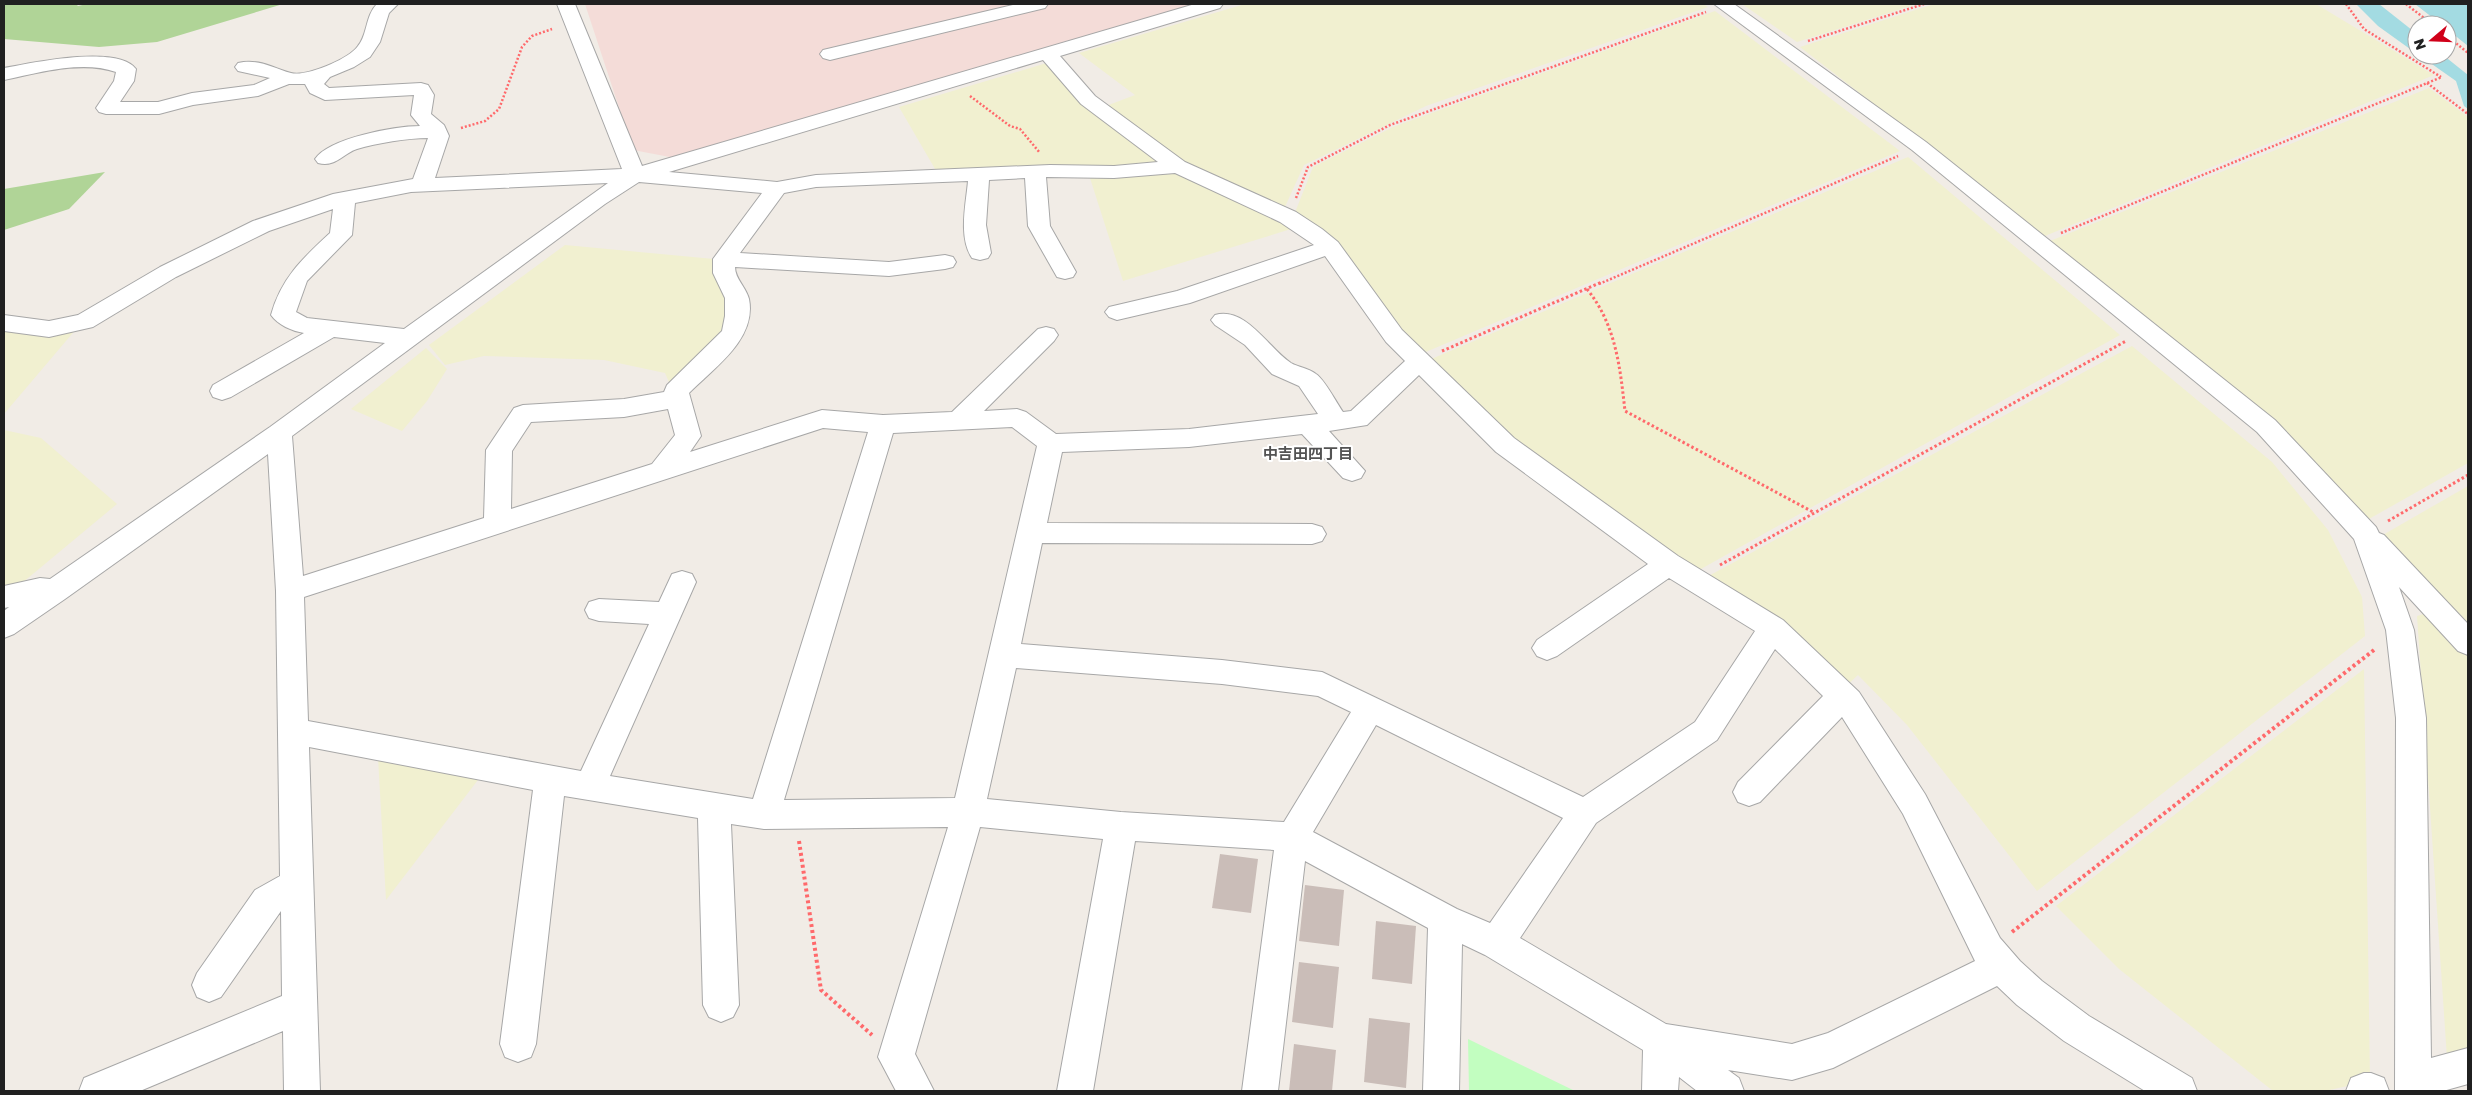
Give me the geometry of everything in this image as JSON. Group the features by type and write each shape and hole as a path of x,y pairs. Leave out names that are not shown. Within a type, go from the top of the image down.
{"street":[{"path":"4,74 96,61 115,63 126,69 124,81 106,108 159,108 192,99 258,90 284,79 301,79 323,73 361,56 368,47 380,11 384,5 388,4"},
{"path":"566,4 635,175"},
{"path":"830,54 1039,4"},
{"path":"4,626 279,433 598,199 635,175 1214,4"},
{"path":"1724,5 1919,146 2266,426 2468,643"},
{"path":"1046,53 1088,100 1178,166 1288,217 1330,248 1394,336 1418,362 1505,445 1668,564 1773,628 1842,696 1914,804 1995,958 2050,1011 2179,1091"},
{"path":"245,67 266,70 284,79"},
{"path":"323,73 314,83 316,89 325,94 421,90 424,95 421,115 438,132 439,139 422,176 424,185"},
{"path":"325,159 350,144 417,132 438,132"},
{"path":"4,323 49,329 85,321 168,272 261,226 345,198 424,185 635,175 777,188 816,181 1041,172 1114,172 1178,166"},
{"path":"1041,172 1039,226 1065,272"},
{"path":"979,174 975,225 980,253"},
{"path":"661,471 688,436 676,391 733,334 737,316 737,298 724,273 724,258 777,188"},
{"path":"345,198 341,235 296,277 286,299 283,316 302,325 408,338"},
{"path":"1117,312 1182,298 1330,248"},
{"path":"724,258 889,269 945,262"},
{"path":"1223,320 1253,339 1281,368 1308,380 1336,421"},
{"path":"222,391 329,329"},
{"path":"958,421 1046,335"},
{"path":"290,591 822,419 883,424 1017,418 1051,443 1189,438 1358,419 1418,362"},
{"path":"496,524 498,450 518,411 624,408 678,398"},
{"path":"764,815 883,424"},
{"path":"1308,425 1352,471"},
{"path":"279,433 290,591 302,1091"},
{"path":"916,1091 896,1057 968,812 1051,443"},
{"path":"1031,534 1312,534"},
{"path":"2366,534 2400,630 2411,718 2412,1087 2468,1066"},
{"path":"1547,648 1668,564"},
{"path":"590,786 682,582"},
{"path":"4,597 40,589 55,590"},
{"path":"599,610 667,614"},
{"path":"1497,943 1585,813 1706,732 1773,628"},
{"path":"1004,655 1222,672 1322,684 1585,813"},
{"path":"1749,792 1842,696"},
{"path":"1260,1091 1292,836 1370,708"},
{"path":"292,731 550,779 764,815 968,812 1121,826 1292,836 1446,920 1497,943 1661,1041 1726,1091"},
{"path":"518,1044 550,779"},
{"path":"714,807 721,1005"},
{"path":"1075,1091 1121,826"},
{"path":"209,985 267,901 297,884"},
{"path":"1441,1091 1446,920"},
{"path":"1661,1041 1792,1062 1833,1050 1995,958"},
{"path":"97,1091 300,1006"},
{"path":"1660,1091 1661,1041"},
{"path":"2364,1091 2371,1091"}],"path":[{"path":"1786,48 1924,4"},
{"path":"2037,243 2442,77 2364,29 2346,4"},
{"path":"2406,4 2420,15"},
{"path":"1288,217 1308,167 1390,125 1724,5"},
{"path":"438,132 485,121 499,109 522,47 532,36 555,28"},
{"path":"2457,44 2468,53"},
{"path":"951,81 1010,126 1020,129 1045,160 1041,172"},
{"path":"2428,83 2468,114"},
{"path":"1418,362 1919,146"},
{"path":"1587,289 1596,298 1616,344 1625,411 1814,513"},
{"path":"1693,580 2145,330"},
{"path":"2366,534 2468,475"},
{"path":"1995,958 2400,630"},
{"path":"795,815 821,990 896,1057"}],"shaded area":[{"path":"585,4 1195,4 675,158 633,150"}],"green space":[{"path":"4,4 76,4 78,6 87,4 283,4 157,42 99,47 4,39"},
{"path":"1245,4 1703,4 1708,7 1426,106 1304,165 1284,209 1185,164 1106,106 1135,95 1079,53"},
{"path":"1742,4 1917,4 1797,42"},
{"path":"1934,4 2316,4 2407,59 2407,65 2417,65 2434,75 2045,236 1800,47"},
{"path":"1715,11 1900,151 1421,354 1294,215 1313,167 1393,127"},
{"path":"1050,62 1170,164 938,174 899,107"},
{"path":"2429,88 2468,117 2468,463 2369,519 2050,241"},
{"path":"1908,157 2120,335 1692,574 1514,447 1429,360"},
{"path":"1175,169 1272,215 1291,229 1123,281 1089,175"},
{"path":"105,172 69,209 4,230 4,189"},
{"path":"565,245 714,259 733,305 729,333 672,389 665,373 604,360 484,356 445,365 429,345"},
{"path":"4,326 44,332 77,328 4,414"},
{"path":"2132,346 2272,462 2328,530 2362,597 2365,636 2037,891 1907,725 1858,675 1843,689 1703,579"},
{"path":"426,348 447,369 427,401 402,431 351,409"},
{"path":"4,430 41,438 117,504 16,588 4,593"},
{"path":"2468,486 2468,627 2381,536"},
{"path":"2430,612 2468,653 2468,1052 2447,1058 2417,616"},
{"path":"2364,669 2370,1081 2325,1091 2273,1091 2119,969 2056,906"},
{"path":"378,757 481,776 386,900"},
{"path":"1468,1039 1575,1091 1469,1091"}],"water":[{"path":"2356,4 2379,4 2407,26 2407,47 2378,26"},
{"path":"2415,4 2468,4 2468,46 2457,37 2457,15 2429,15"},
{"path":"2433,65 2456,65 2468,75 2468,109 2464,106 2456,81"}],"building":[{"path":"1220,854 1258,859 1251,913 1212,908"},
{"path":"1305,885 1344,890 1339,946 1299,941"},
{"path":"1376,921 1416,926 1412,984 1372,979"},
{"path":"1299,962 1339,967 1333,1028 1292,1022"},
{"path":"1369,1018 1410,1023 1406,1088 1364,1082"},
{"path":"1294,1044 1336,1050 1332,1091 1289,1091"}],"district":[{"name":"中吉田四丁目","path":"1308,453"}]}
